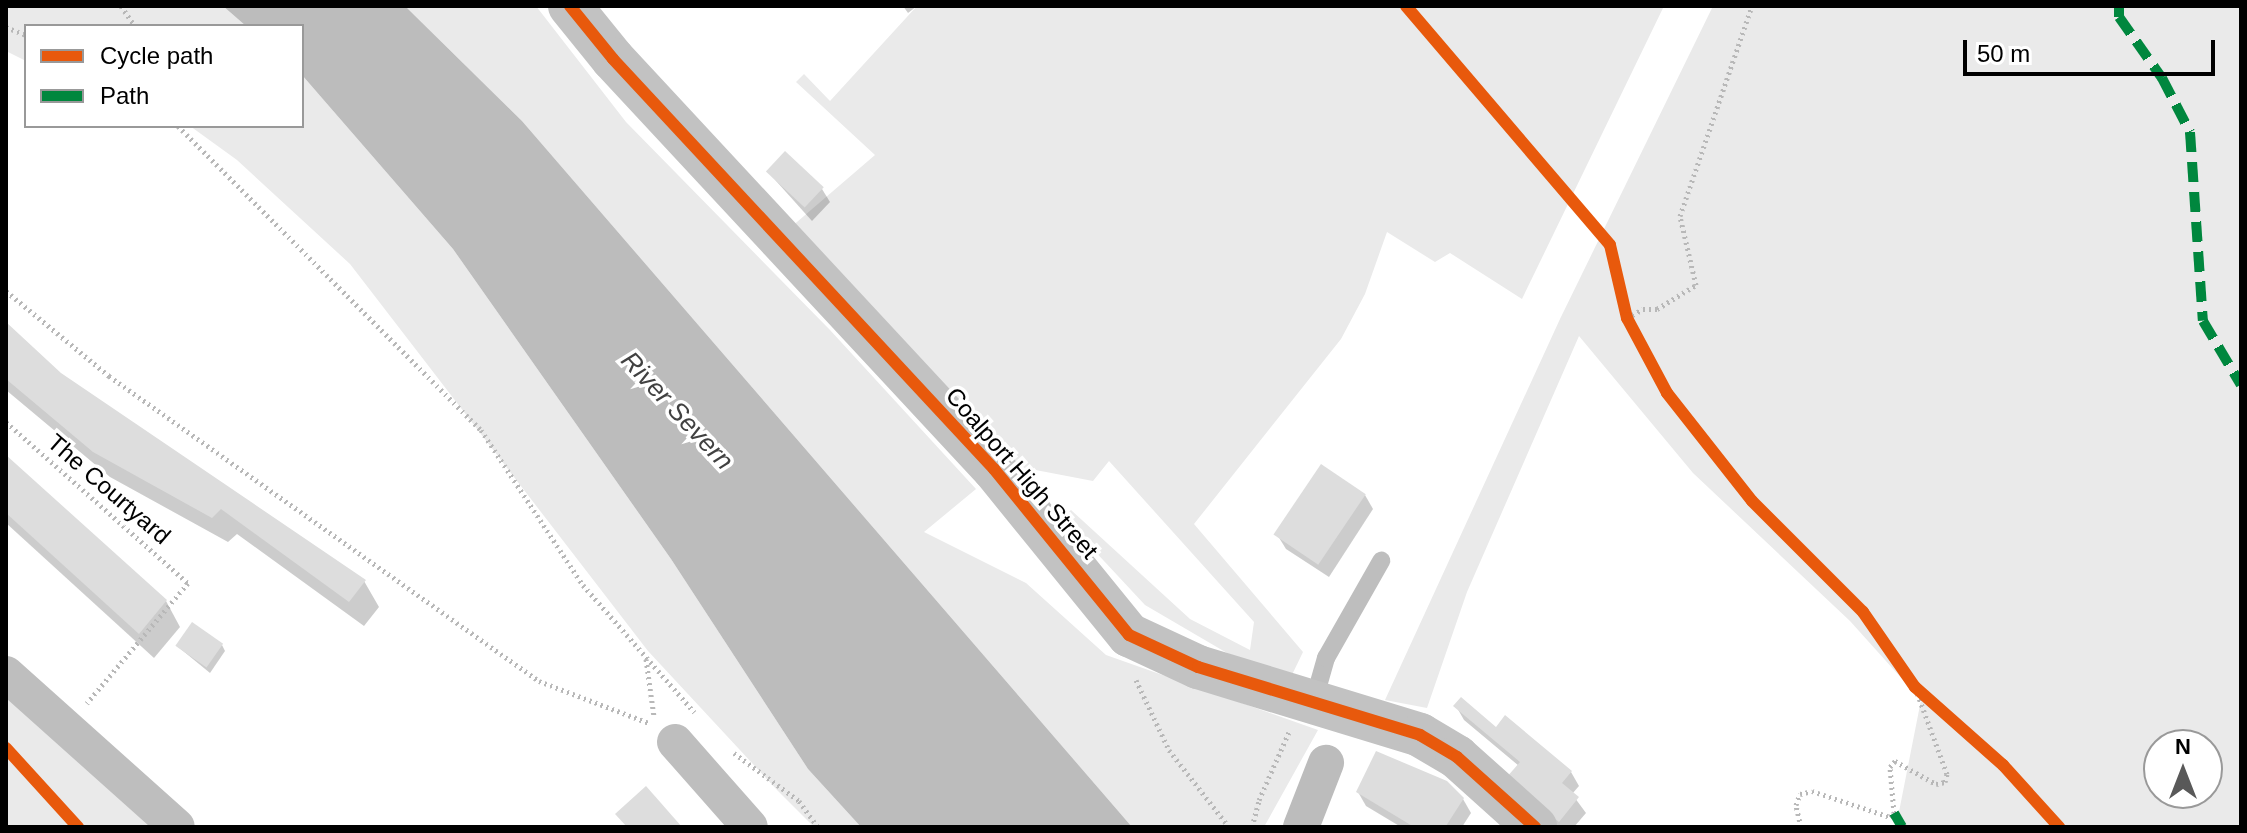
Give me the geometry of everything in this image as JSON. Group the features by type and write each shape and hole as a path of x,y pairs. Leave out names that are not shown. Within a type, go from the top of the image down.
{"street":[{"name":"Coalport High Street","path":"570,6 613,59 994,469 1129,635 1198,667 1314,700 1371,722 1420,735 1457,757 1535,827"},
{"path":"6,674 177,827"},
{"path":"689,732 750,827"}],"lane":[{"path":"1314,700 1326,658 1381,561"}],"path":[{"path":"121,6 134,24"},
{"path":"1627,318 1643,309 1657,309 1696,285 1680,216 1752,6"},
{"path":"181,128 481,430 583,585 646,658 689,732"},
{"path":"6,291 109,376 539,681 656,725 646,658"},
{"path":"1623,304 1633,331"},
{"path":"1129,635 1138,689 1169,750 1229,827"},
{"path":"1906,675 1937,707"},
{"path":"1801,827 1796,805 1800,794 1812,791 1890,817 1894,813 1890,767 1895,761 1936,784 1945,782 1947,774 1915,687"},
{"path":"1252,827 1282,742"},
{"path":"724,746 799,801 818,827"}],"shaded area":[{"path":"6,6 223,6 244,24 24,24 24,60 6,51"},
{"path":"405,6 536,6 626,122 830,330 976,489 924,532 1026,583 1106,655 1318,730 1264,827 1132,827 522,121"},
{"path":"917,6 1664,6 1522,299 1450,253 1435,262 1387,232 1365,294 1341,339 1194,524 1303,652 1290,679 1239,660 1145,605 1063,517 1071,510 1190,619 1250,650 1254,622 1109,461 1093,481 1015,466 790,228 875,155 796,82 804,74 830,101"},
{"path":"1713,6 2241,6 2241,827 1896,827 1921,700 1850,621 1693,473 1579,336 1467,592 1427,708 1385,700 1560,319"},
{"path":"304,77 453,249 671,559 808,769 861,827 814,827 778,791 648,651 350,264 237,160 193,128 304,128"},
{"path":"6,691 154,827 6,827"}],"water":[{"name":"River Severn","path":"223,6 405,6 522,121 1132,827 861,827 808,769 671,559 453,249 304,77 304,24 244,24"}],"building":[{"path":"785,151 824,187 805,208 766,171"},
{"path":"6,322 61,373 366,580 349,602 221,509 212,518 93,452 6,379"},
{"path":"6,455 167,600 139,634 6,513"},
{"path":"1321,464 1366,494 1318,565 1273,534"},
{"path":"192,622 223,644 206,668 175,646"},
{"path":"1461,697 1496,727 1505,715 1572,771 1562,783 1579,797 1559,822 1506,778 1520,762 1453,706"},
{"path":"1376,751 1447,781 1464,798 1446,826 1414,827 1356,792"},
{"path":"646,786 682,827 627,827 615,814"}],"waterway":[{"path":"1301,827 1326,763"}],"marked path":[{"path":"2119,6 2119,17 2162,78 2190,132 2203,321 2241,385"},
{"path":"1894,813 1902,827"}],"cycle path":[{"path":"570,6 613,59 994,469 1129,635 1198,667 1420,735 1457,757 1535,827"},
{"path":"1406,6 1610,245 1627,318 1667,393 1752,501 1863,612 1915,687 2003,765 2059,827"},
{"path":"6,748 78,827"}]}
